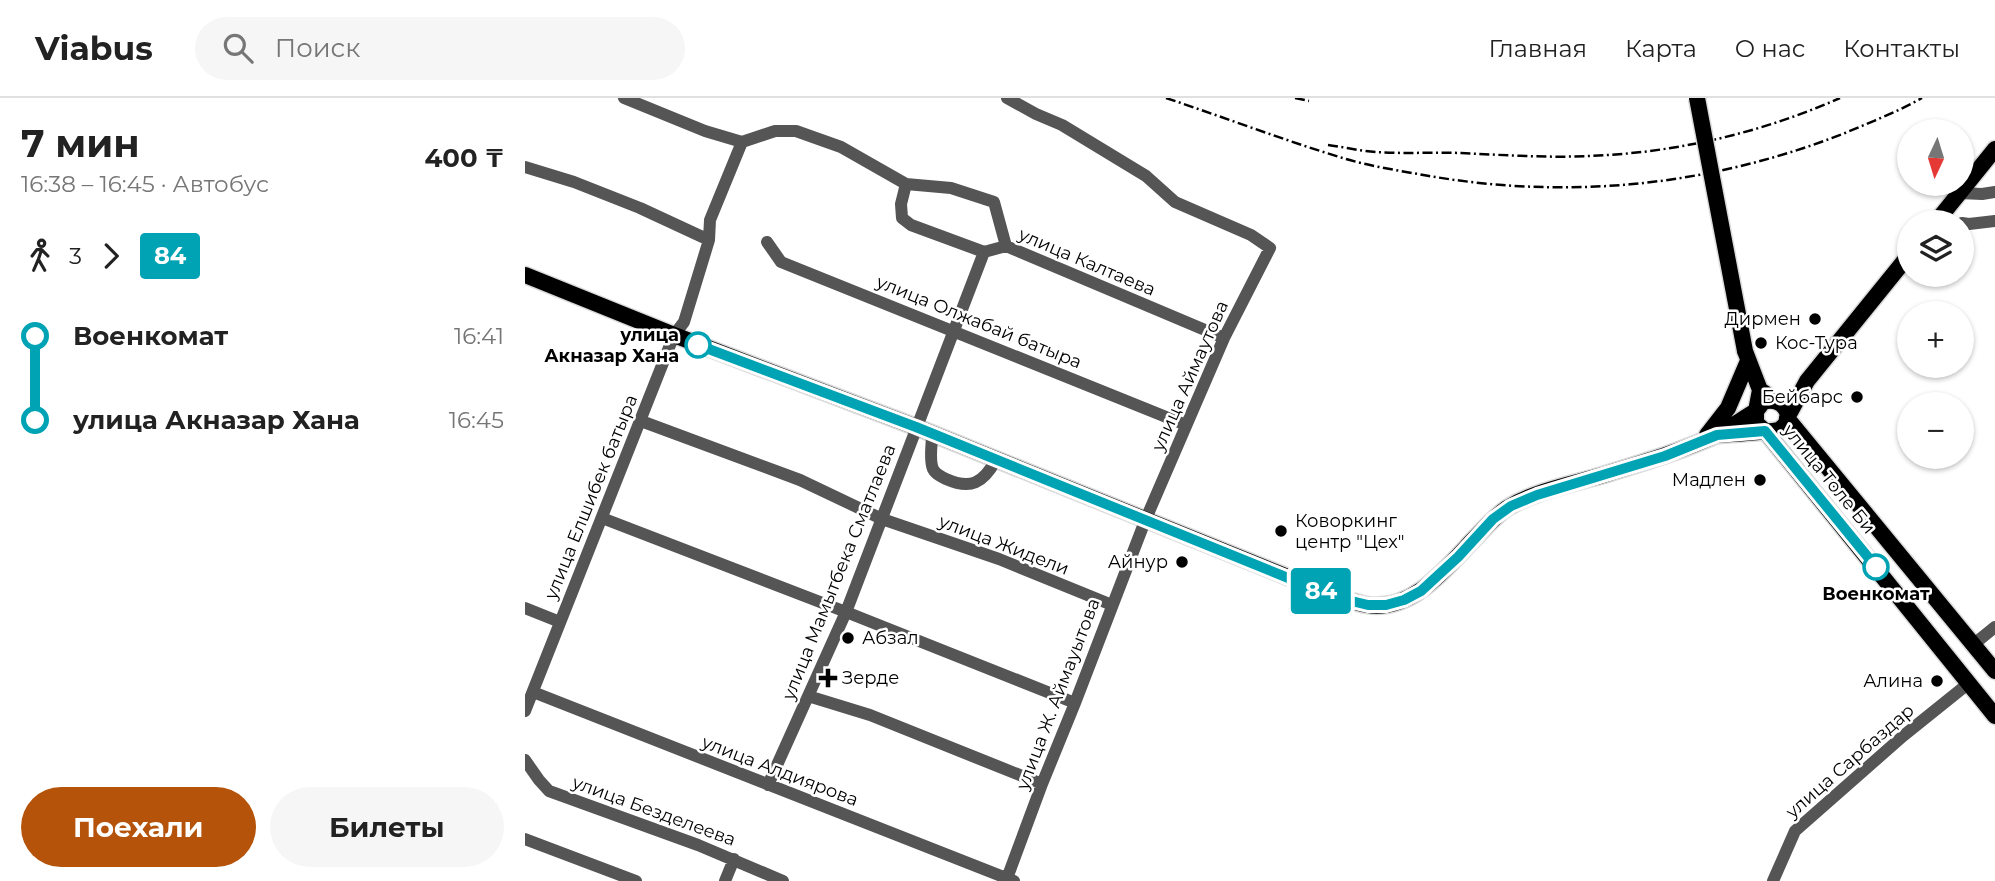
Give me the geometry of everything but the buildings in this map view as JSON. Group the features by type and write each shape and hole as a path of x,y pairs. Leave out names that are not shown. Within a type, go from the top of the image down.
{"main road":[{"path":"1697,98 1746,356 1759,390 1756,423 1765,431"},
{"path":"1974,175 1995,149"},
{"path":"1710,438 1777,431 1783,427 1807,381 1897,270"},
{"path":"525,275 916,427 1335,597 1368,605 1386,605 1421,591 1458,557 1493,519 1511,506 1537,495 1665,456 1710,438 1756,411 1763,402 1774,400 1807,381"},
{"path":"1710,438 1728,408 1746,356"},
{"path":"1759,390 1781,403 1787,418"},
{"name":"улица Толе Би","path":"1787,418 1993,668"},
{"name":"улица Толе Би","path":"1765,431 1995,716"},
{"path":"1969,682 1993,668"}],"street":[{"path":"624,98 705,131 742,142 775,131 796,131 841,148 906,184 951,188 994,202 1006,246"},
{"name":"улица Аймаутова","path":"1007,98 1062,125 1146,176 1175,202 1251,234 1270,248 1224,338 1145,521"},
{"name":"улица Елшибек батыра","path":"525,711 674,335 684,322 709,240 710,220 742,142"},
{"path":"525,167 640,208 709,240"},
{"path":"906,184 901,204 902,218 911,225 984,252"},
{"path":"1974,194 1995,192"},
{"path":"1974,223 1995,221"},
{"name":"улица Олжабай батыра","path":"767,242 782,262 1187,425"},
{"name":"улица Калтаева","path":"984,252 1006,246 1224,338"},
{"name":"улица Мамытбека Сматлаева","path":"768,785 846,611 984,252"},
{"name":"улица Жидели","path":"641,421 800,480 882,519 999,559 1112,605"},
{"path":"933,435 933,469 937,475 959,485 971,484 981,479 990,471 996,460"},
{"path":"602,518 846,611 1075,703"},
{"name":"улица Ж. Аймауытова","path":"1009,880 1042,784 1145,521"},
{"path":"525,608 561,622"},
{"path":"1974,644 1995,627"},
{"name":"улица Сарбаздар","path":"1773,881 1795,831 1969,682"},
{"name":"улица Алдиярова","path":"533,692 1009,880"},
{"path":"808,696 870,715 1042,784"},
{"name":"улица Безделеева","path":"525,760 549,792 734,859 783,881"},
{"path":"525,839 636,881"},
{"path":"725,881 734,859"}],"railway":[{"path":"1166,98 1356,162 1429,176 1535,187 1640,183 1743,165 1845,133 1922,98"},
{"path":"1295,98 1309,101"},
{"path":"1328,145 1387,153 1556,157 1621,154 1717,139 1780,121 1840,98"}],"bus line":[{"name":"84","path":"698,345 916,427 1335,597 1368,605 1386,605 1421,591 1458,557 1493,519 1511,506 1537,495 1665,456 1717,435 1765,431 1876,567"}],"place":[{"name":"Дирмен","path":"1815,319"},
{"name":"Кос-Тура","path":"1761,343"},
{"name":"улица Акназар Хана","path":"698,345"},
{"name":"Бейбарс","path":"1857,397"},
{"name":"Мадлен","path":"1760,480"},
{"name":"Коворкинг центр \"Цех\"","path":"1281,531"},
{"name":"Айнур","path":"1182,562"},
{"name":"Военкомат","path":"1876,567"},
{"name":"Абзал","path":"848,638"},
{"name":"Зерде","path":"828,678"},
{"name":"Алина","path":"1937,681"}]}
